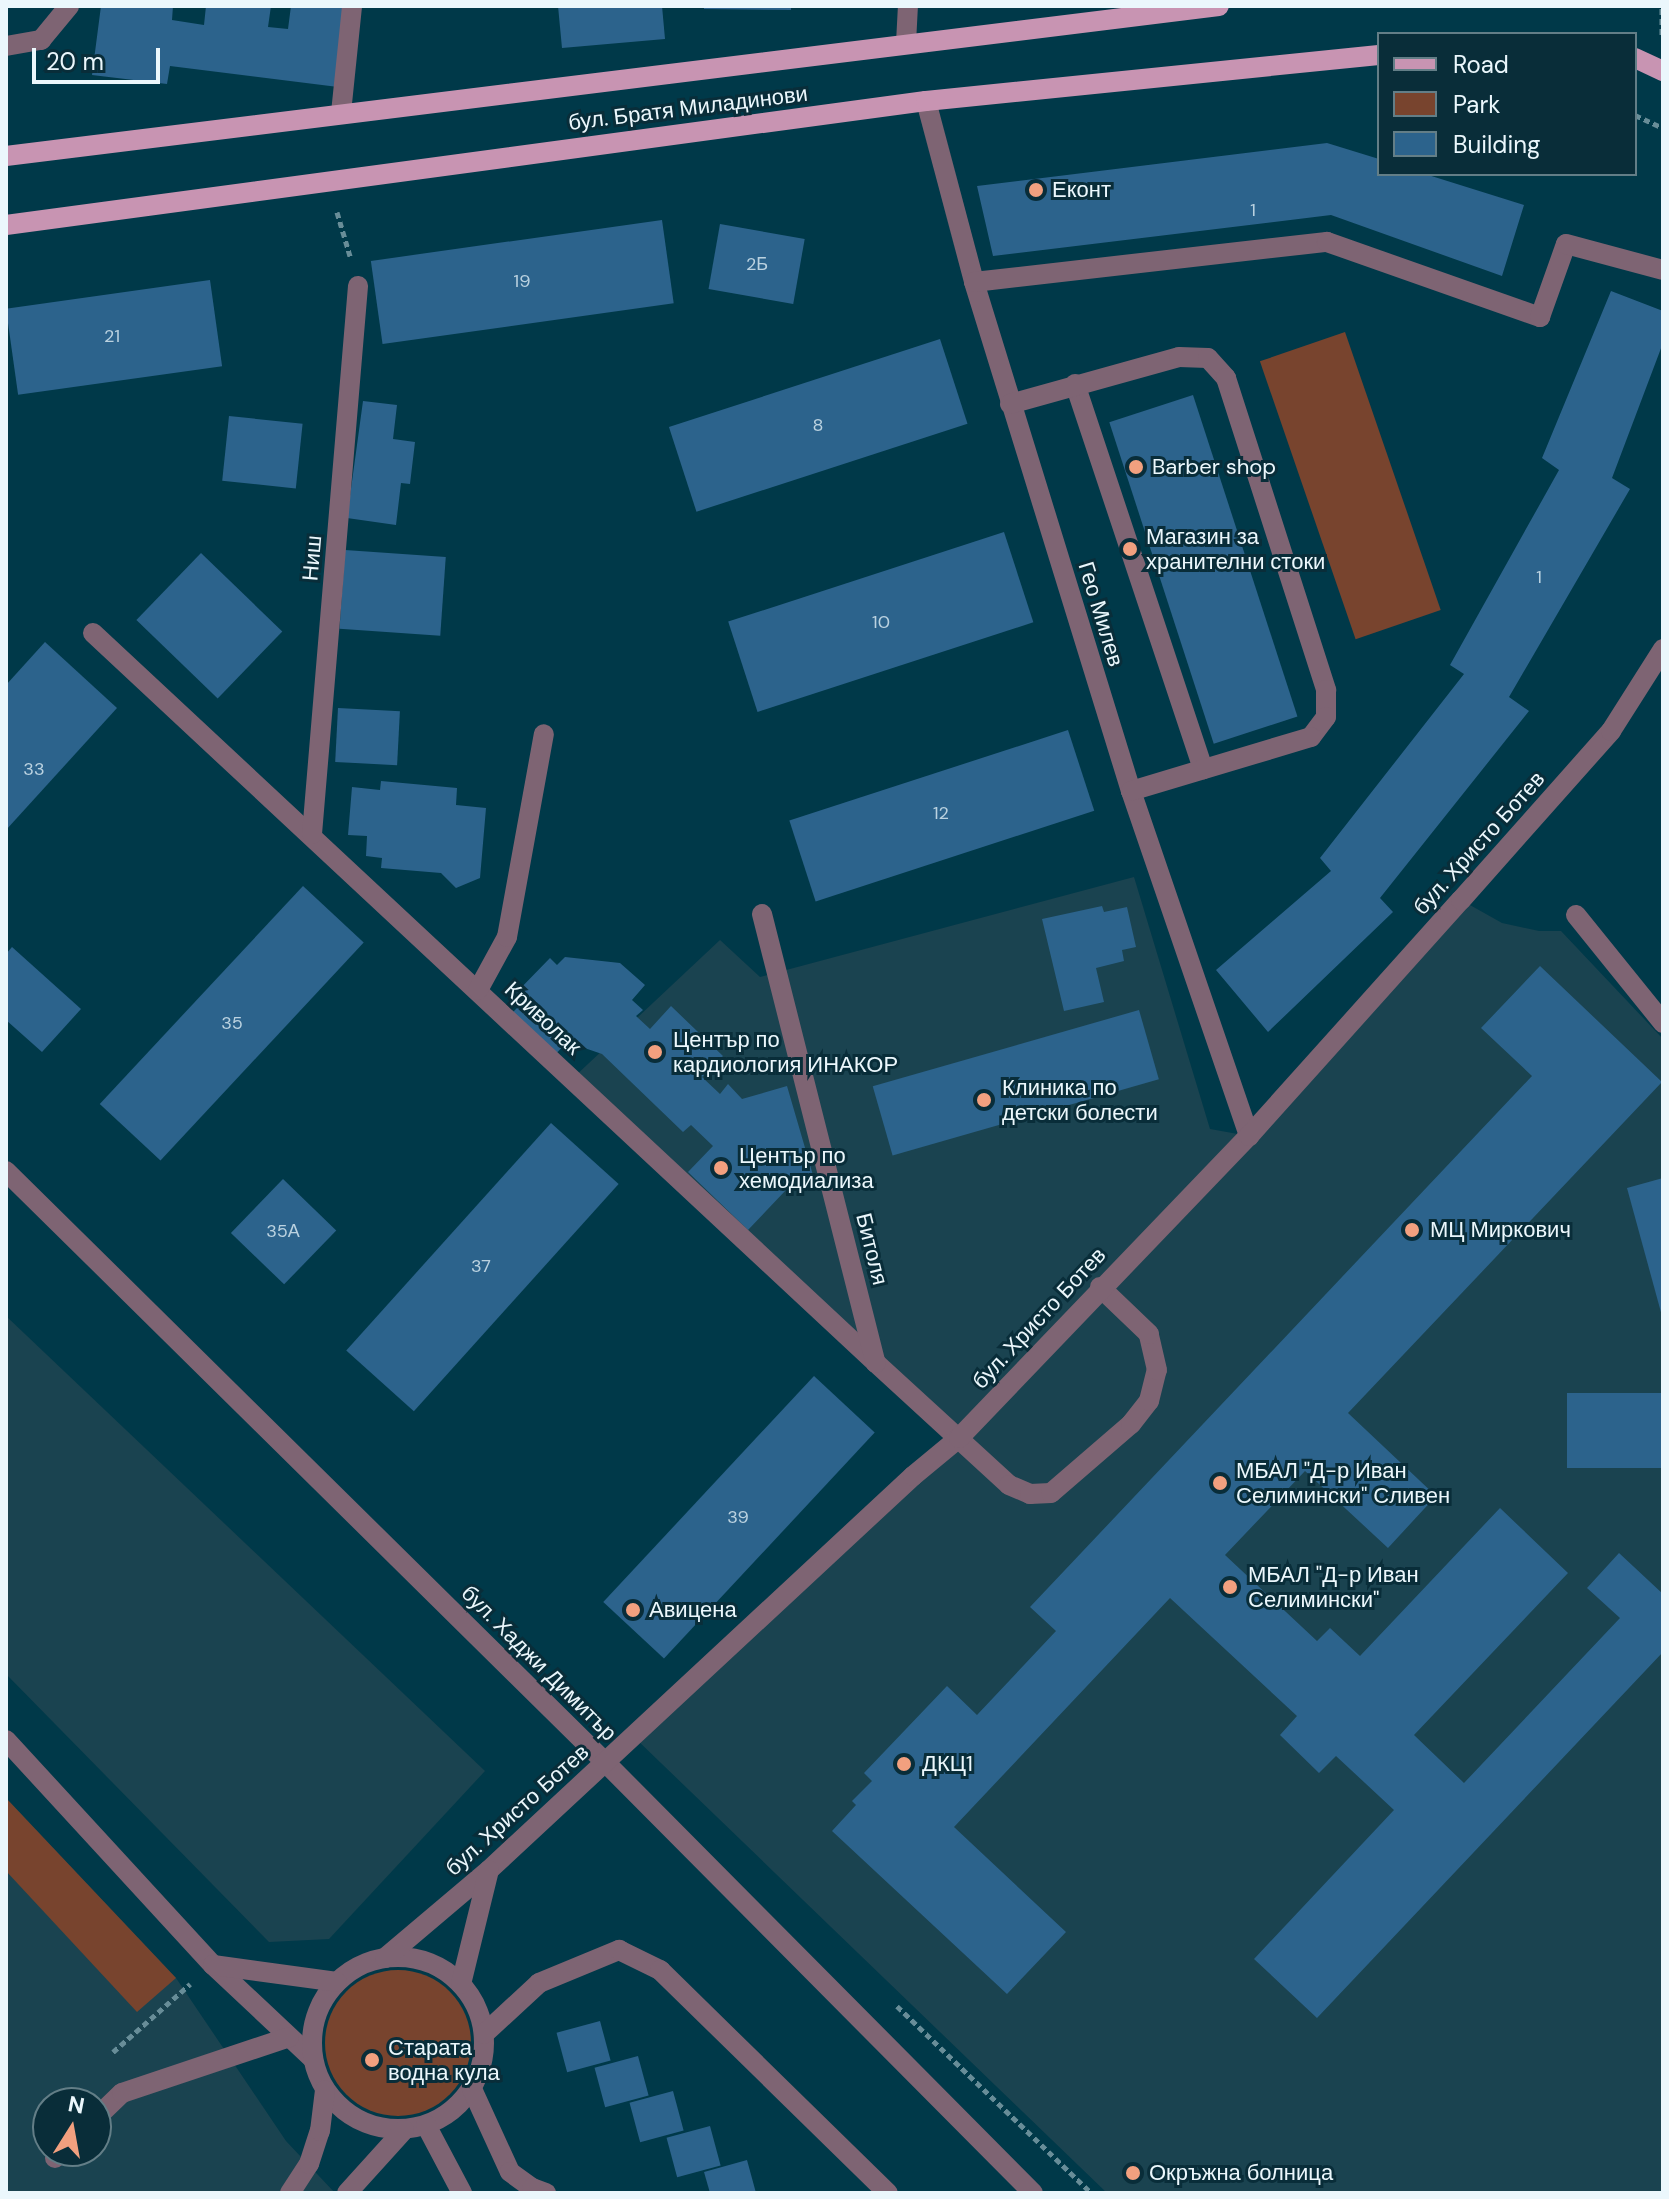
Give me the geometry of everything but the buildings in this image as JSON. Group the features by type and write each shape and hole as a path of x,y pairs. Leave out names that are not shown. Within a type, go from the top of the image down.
{"main road":[{"name":"бул. Братя Миладинови","path":"6,156 1219,6"},
{"name":"бул. Братя Миладинови","path":"6,225 926,101 1377,55"},
{"path":"1637,59 1663,71"}],"street":[{"path":"6,46 41,40 69,6"},
{"path":"341,113 352,6"},
{"path":"906,43 908,6"},
{"name":"Гео Милев","path":"926,101 1010,404 1131,791 1249,1136"},
{"path":"974,282 1327,242 1540,317 1566,244 1663,270"},
{"name":"Ниш","path":"312,834 358,286"},
{"path":"1010,404 1179,357 1208,358 1226,378 1326,690 1326,717 1311,737 1131,791"},
{"path":"1075,384 1203,769"},
{"name":"Криволак","path":"93,633 876,1363 1009,1485 1030,1494 1051,1493 1131,1424 1149,1401 1157,1370 1149,1334 1100,1287"},
{"name":"бул. Христо Ботев","path":"385,1958 489,1870 913,1476 959,1438 1100,1287 1249,1136 1611,731 1663,649"},
{"path":"478,990 507,937 544,734"},
{"name":"Битоля","path":"762,914 876,1363"},
{"path":"1576,915 1663,1023"},
{"name":"бул. Хаджи Димитър","path":"6,1171 606,1763 1033,2193"},
{"path":"6,1740 213,1965 312,2058"},
{"path":"461,1984 489,1870"},
{"path":"484,2034 539,1983 619,1950 660,1970 888,2193"},
{"path":"406,1957 427,1962 461,1984 473,1999 484,2034 482,2062 472,2089 460,2104 426,2125 404,2130 381,2128 359,2120 340,2107 325,2090 312,2058 312,2030 321,2004 337,1982 351,1970 385,1958 406,1957"},
{"path":"213,1965 337,1982"},
{"path":"112,2103 122,2093 289,2037"},
{"path":"472,2089 510,2172 532,2188 546,2193"},
{"path":"290,2193 320,2131 325,2090"},
{"path":"426,2125 462,2193"},
{"path":"347,2193 404,2130"}],"path":[{"path":"1662,6 1662,44"},
{"path":"1647,120 1650,112"},
{"path":"1637,116 1663,128"},
{"path":"113,2052 187,1986"}],"shaded area":[{"name":"МБАЛ \"Д-р Иван Селимински\"","path":"1134,877 1210,1129 1249,1136 1461,900 1502,923 1539,931 1561,931 1663,1039 1663,2193 1107,2193 634,1737 959,1438 572,1079 720,940 760,977"},
{"path":"6,1316 485,1771 329,1939 269,1942 6,1674"},
{"path":"6,1798 176,1978 286,2141 335,2193 6,2193"}],"green space":[{"path":"1345,332 1441,610 1356,639 1260,361"},
{"path":"6,1798 176,1978 137,2012 6,1871"},
{"path":"398,1970 426,1975 450,1991 466,2015 471,2043 466,2071 450,2095 426,2111 398,2116 370,2111 346,2095 330,2071 325,2043 330,2015 346,1991 370,1975"}],"place":[{"name":"Еконт","path":"1036,190"},
{"name":"Barber shop","path":"1136,467"},
{"name":"Магазин за хранителни стоки","path":"1130,549"},
{"name":"Център по кардиология ИНАКОР","path":"655,1052"},
{"name":"Клиника по детски болести","path":"984,1100"},
{"name":"Център по хемодиализа","path":"721,1168"},
{"name":"МЦ Миркович","path":"1412,1230"},
{"name":"МБАЛ \"Д-р Иван Селимински\" Сливен","path":"1220,1483"},
{"name":"МБАЛ \"Д-р Иван Селимински\"","path":"1230,1587"},
{"name":"Авицена","path":"633,1610"},
{"name":"ДКЦ1","path":"904,1764"},
{"name":"Старата водна кула","path":"372,2060"},
{"name":"Окръжна болница","path":"1133,2173"}]}
